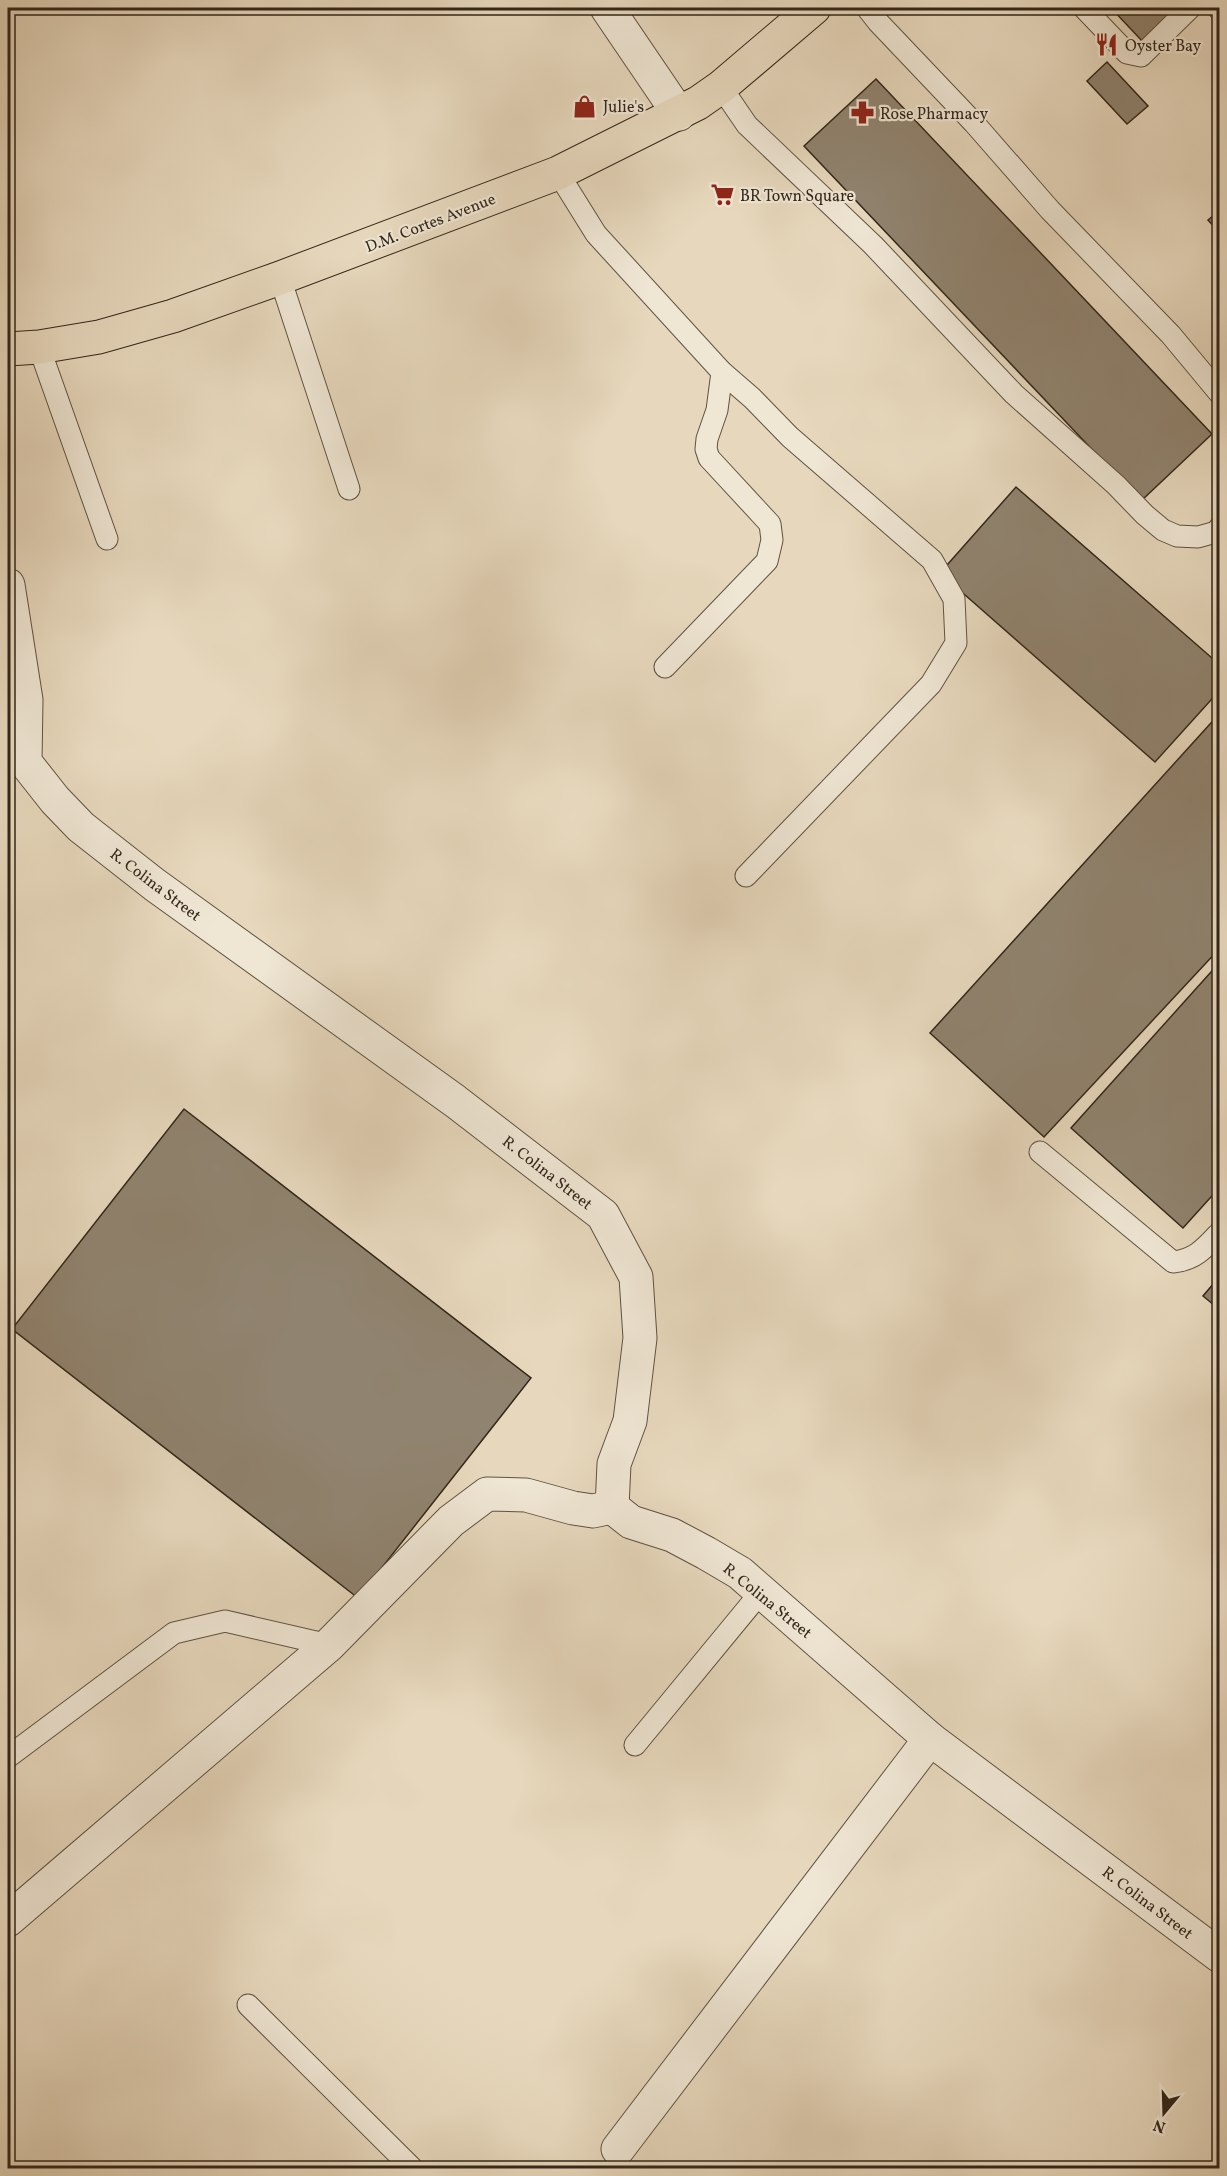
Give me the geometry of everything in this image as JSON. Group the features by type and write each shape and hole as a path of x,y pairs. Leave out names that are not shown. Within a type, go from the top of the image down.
{"highway":[{"name":"D.M. Cortes Avenue","path":"23,348 99,338 162,319 280,278 558,173 679,114 721,87 814,8"}],"street":[{"path":"607,8 679,114"},
{"name":"R. Colina Street","path":"8,585 26,700 16,772 55,800 81,827 155,885 455,1101 603,1215 636,1277 640,1338 630,1422 614,1464 612,1507 631,1522 672,1535 740,1574 930,1739 1220,1956"},
{"path":"8,1920 329,1645 451,1521 487,1494 526,1495 573,1508 593,1510 612,1507"},
{"path":"618,2149 930,1739"}],"lane":[{"path":"867,8 974,123 1050,210 1171,335 1220,394"},
{"path":"1083,8 1126,53 1140,56 1190,8"},
{"path":"721,87 747,125 873,245 1014,394 1116,485 1145,515 1163,530 1177,536 1198,537 1216,532 1220,527"},
{"path":"558,173 596,234 722,372 752,398 790,437 932,560 954,599 956,643 931,684 747,876"},
{"path":"280,278 350,489"},
{"path":"23,348 107,539"},
{"path":"665,667 767,561 772,540 770,525 709,458 706,449 717,410 722,372"},
{"path":"1040,1152 1173,1262 1185,1260 1202,1252 1220,1232"},
{"path":"635,1745 761,1592"},
{"path":"8,1757 174,1633 225,1621 329,1645"},
{"path":"248,2005 411,2169"}],"building":[{"path":"1111,8 1171,8 1177,15 1145,44"},
{"path":"1107,62 1148,106 1127,124 1087,81"},
{"path":"876,79 1212,434 1141,501 804,146"},
{"path":"1220,210 1220,233 1208,220"},
{"path":"1016,487 1220,665 1220,690 1155,762 940,573"},
{"path":"1220,713 1220,948 1044,1137 930,1033"},
{"path":"1220,962 1220,1187 1183,1228 1071,1128"},
{"path":"184,1109 531,1378 358,1598 12,1329"},
{"path":"1220,1276 1220,1310 1203,1296"}],"place":[{"name":"Oyster Bay","path":"1107,45"},
{"name":"Julie's","path":"585,106"},
{"name":"Rose Pharmacy","path":"862,113"},
{"name":"BR Town Square","path":"722,195"}]}
